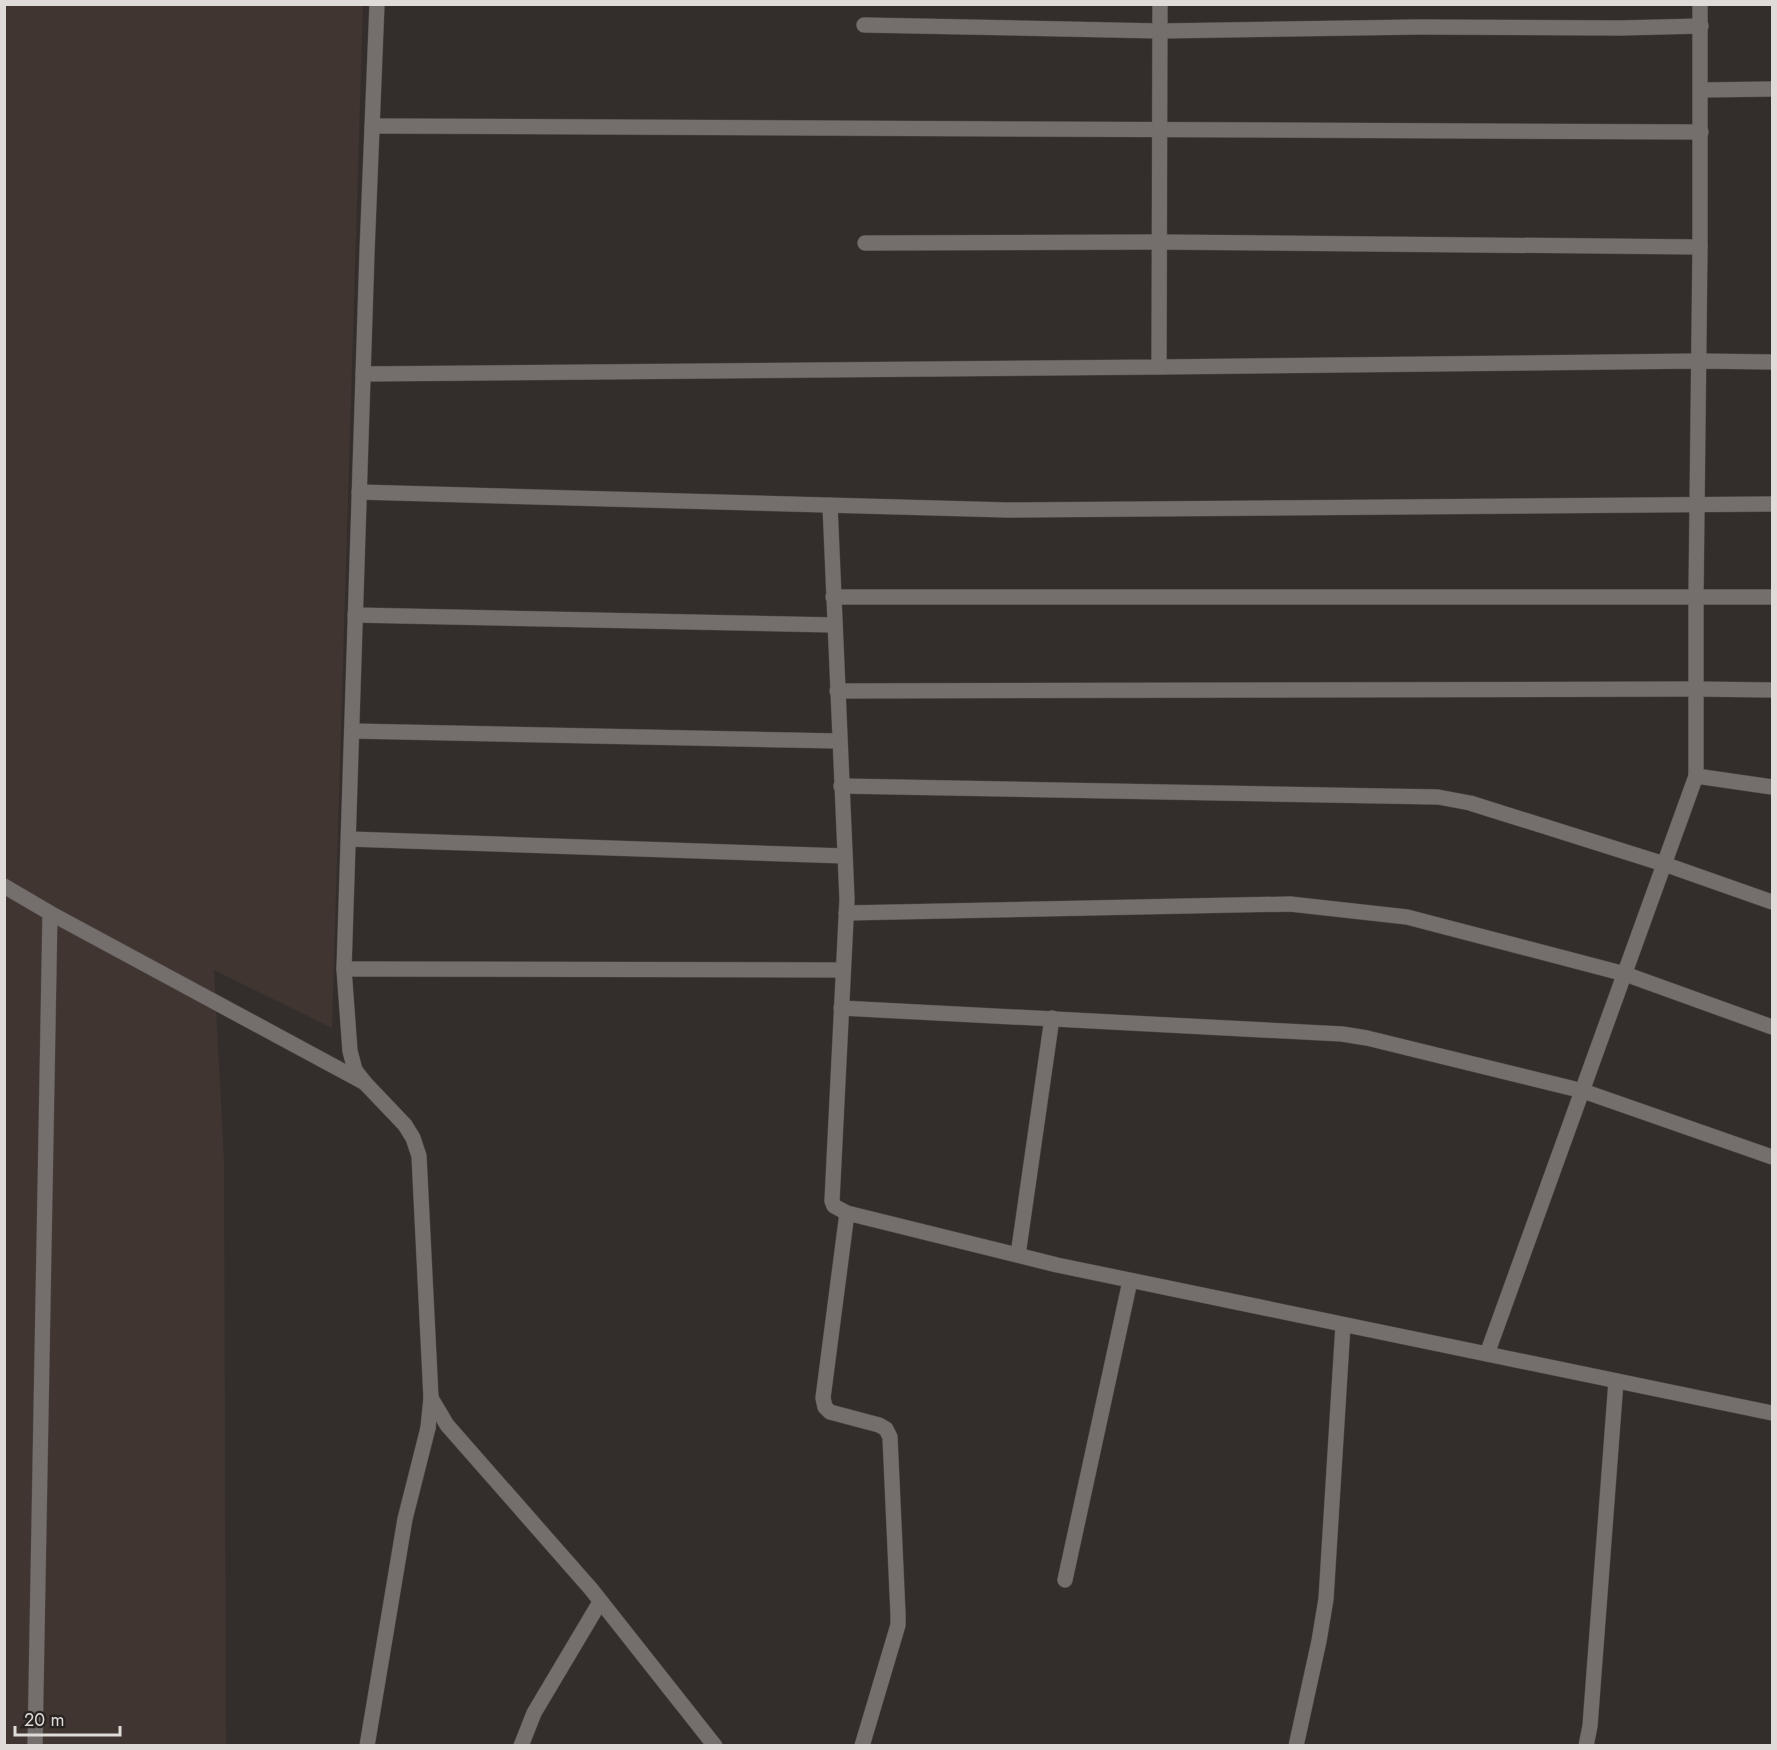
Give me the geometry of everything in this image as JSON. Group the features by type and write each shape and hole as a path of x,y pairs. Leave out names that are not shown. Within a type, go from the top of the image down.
{"street":[{"path":"367,1746 405,1519 428,1428 431,1398 419,1156 413,1138 405,1125 355,1070 351,1051 344,969 377,4"},
{"path":"1159,367 1160,4"},
{"path":"1487,1354 1696,776 1695,596 1701,132 1700,4"},
{"path":"864,25 1160,31 1701,26"},
{"path":"1701,90 1773,89"},
{"path":"372,126 1701,132"},
{"path":"866,243 1159,242 1700,247"},
{"path":"363,374 1773,362"},
{"path":"359,492 1006,510 1773,504"},
{"path":"830,505 847,899 832,1201 834,1206 847,1213 1130,1281 1773,1413"},
{"path":"833,597 1773,597"},
{"path":"355,615 834,625"},
{"path":"837,691 1773,690"},
{"path":"352,731 839,741"},
{"path":"1696,776 1773,787"},
{"path":"841,786 1438,797 1470,803 1664,864 1773,902"},
{"path":"349,839 845,856"},
{"path":"4,886 365,1083"},
{"path":"846,913 1290,904 1407,917 1625,974 1773,1027"},
{"path":"35,1746 50,913"},
{"path":"344,969 842,970"},
{"path":"841,1008 1342,1034 1367,1038 1583,1091 1773,1157"},
{"path":"1018,1255 1052,1018"},
{"path":"847,1213 823,1398 825,1407 830,1412 879,1425 886,1429 890,1437 898,1614 898,1625 862,1746"},
{"path":"1065,1580 1130,1281"},
{"path":"1296,1746 1326,1599 1343,1325"},
{"path":"1586,1746 1591,1714 1616,1381"},
{"path":"431,1398 447,1425 600,1602 715,1746"},
{"path":"521,1746 534,1713 600,1602"}],"shaded area":[{"path":"5,5 363,5 332,1028 214,970 224,1161 226,1745 5,1746"}]}
